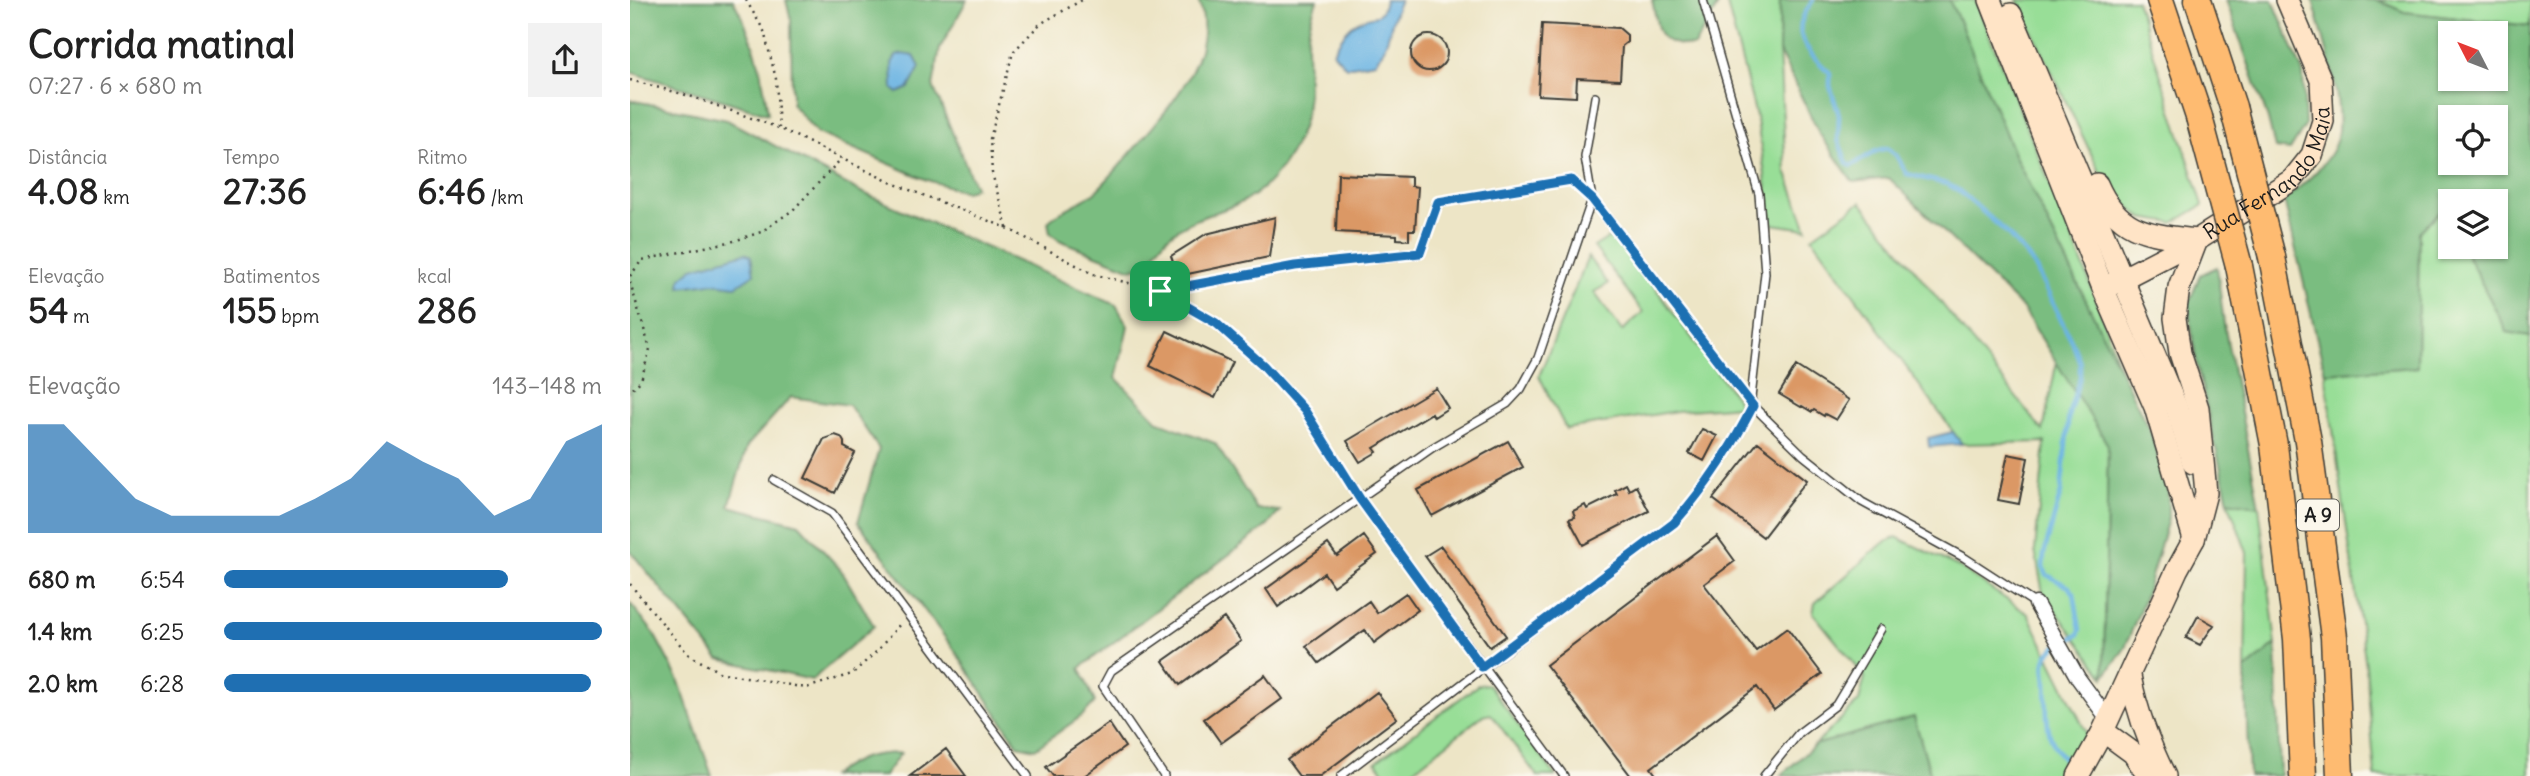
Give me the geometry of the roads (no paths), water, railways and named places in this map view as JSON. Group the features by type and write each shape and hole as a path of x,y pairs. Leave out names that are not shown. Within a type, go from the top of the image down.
{"highway":[{"name":"A 9","path":"2160,0 2199,117 2239,266 2274,445 2297,639 2304,776"},
{"name":"A 9","path":"2198,0 2233,107 2272,257 2308,442 2334,637 2340,776"}],"main road":[{"path":"1990,0 2103,288 2155,407 2194,539"},
{"name":"Rua Fernando Maia","path":"2103,288 2197,240 2292,180 2312,155 2323,121 2321,80 2287,0"},
{"path":"2007,7 2176,406 2196,481 2194,539"},
{"path":"2007,7 2058,98 2104,201 2123,223 2157,235 2197,240 2179,286 2175,317 2180,353 2198,408 2206,493 2194,539 2177,570 2130,676 2083,767"},
{"path":"2130,676 2134,700 2165,776"},
{"path":"2108,720 2144,728"},
{"path":"2108,720 2148,776"}],"street":[{"path":"2036,604 2053,636 2108,720"}],"lane":[{"path":"1341,776 1674,523 1720,466 1753,406 1751,398 1765,273 1759,194 1703,0"},
{"path":"1164,776 1103,686 1111,671 1432,448 1507,404 1521,389 1538,358 1592,199 1585,157 1595,97"},
{"path":"1564,776 1360,499 1305,411 1263,365 1216,323 1160,291 1295,266 1420,253 1438,202 1571,180 1592,199 1753,406 1803,455 1862,502 1965,558 2036,604"},
{"path":"774,480 832,513 1028,776"},
{"path":"1764,776 1799,733 1836,705 1881,629"}],"water":[{"path":"1385,0 1400,0 1380,55 1375,62 1346,67 1333,52 1353,25 1381,11"},
{"path":"896,56 914,56 920,67 909,88 898,93 893,89 892,63"},
{"path":"745,253 751,256 754,274 736,286 712,283 680,287 681,278 693,268"},
{"path":"1953,432 1962,444 1929,447 1928,438"}],"waterway":[{"path":"1813,0 1802,20 1801,35 1808,50 1830,73 1830,86 1839,115 1838,140 1847,163 1851,166 1876,151 1887,148 1896,155 1907,174 1947,184 1958,190 2005,231 2028,257 2080,363 2080,377 2069,413 2061,492 2043,567 2047,575 2069,587 2074,593 2080,630 2078,635 2050,652 2044,666 2048,729 2056,748 2074,768"}]}
